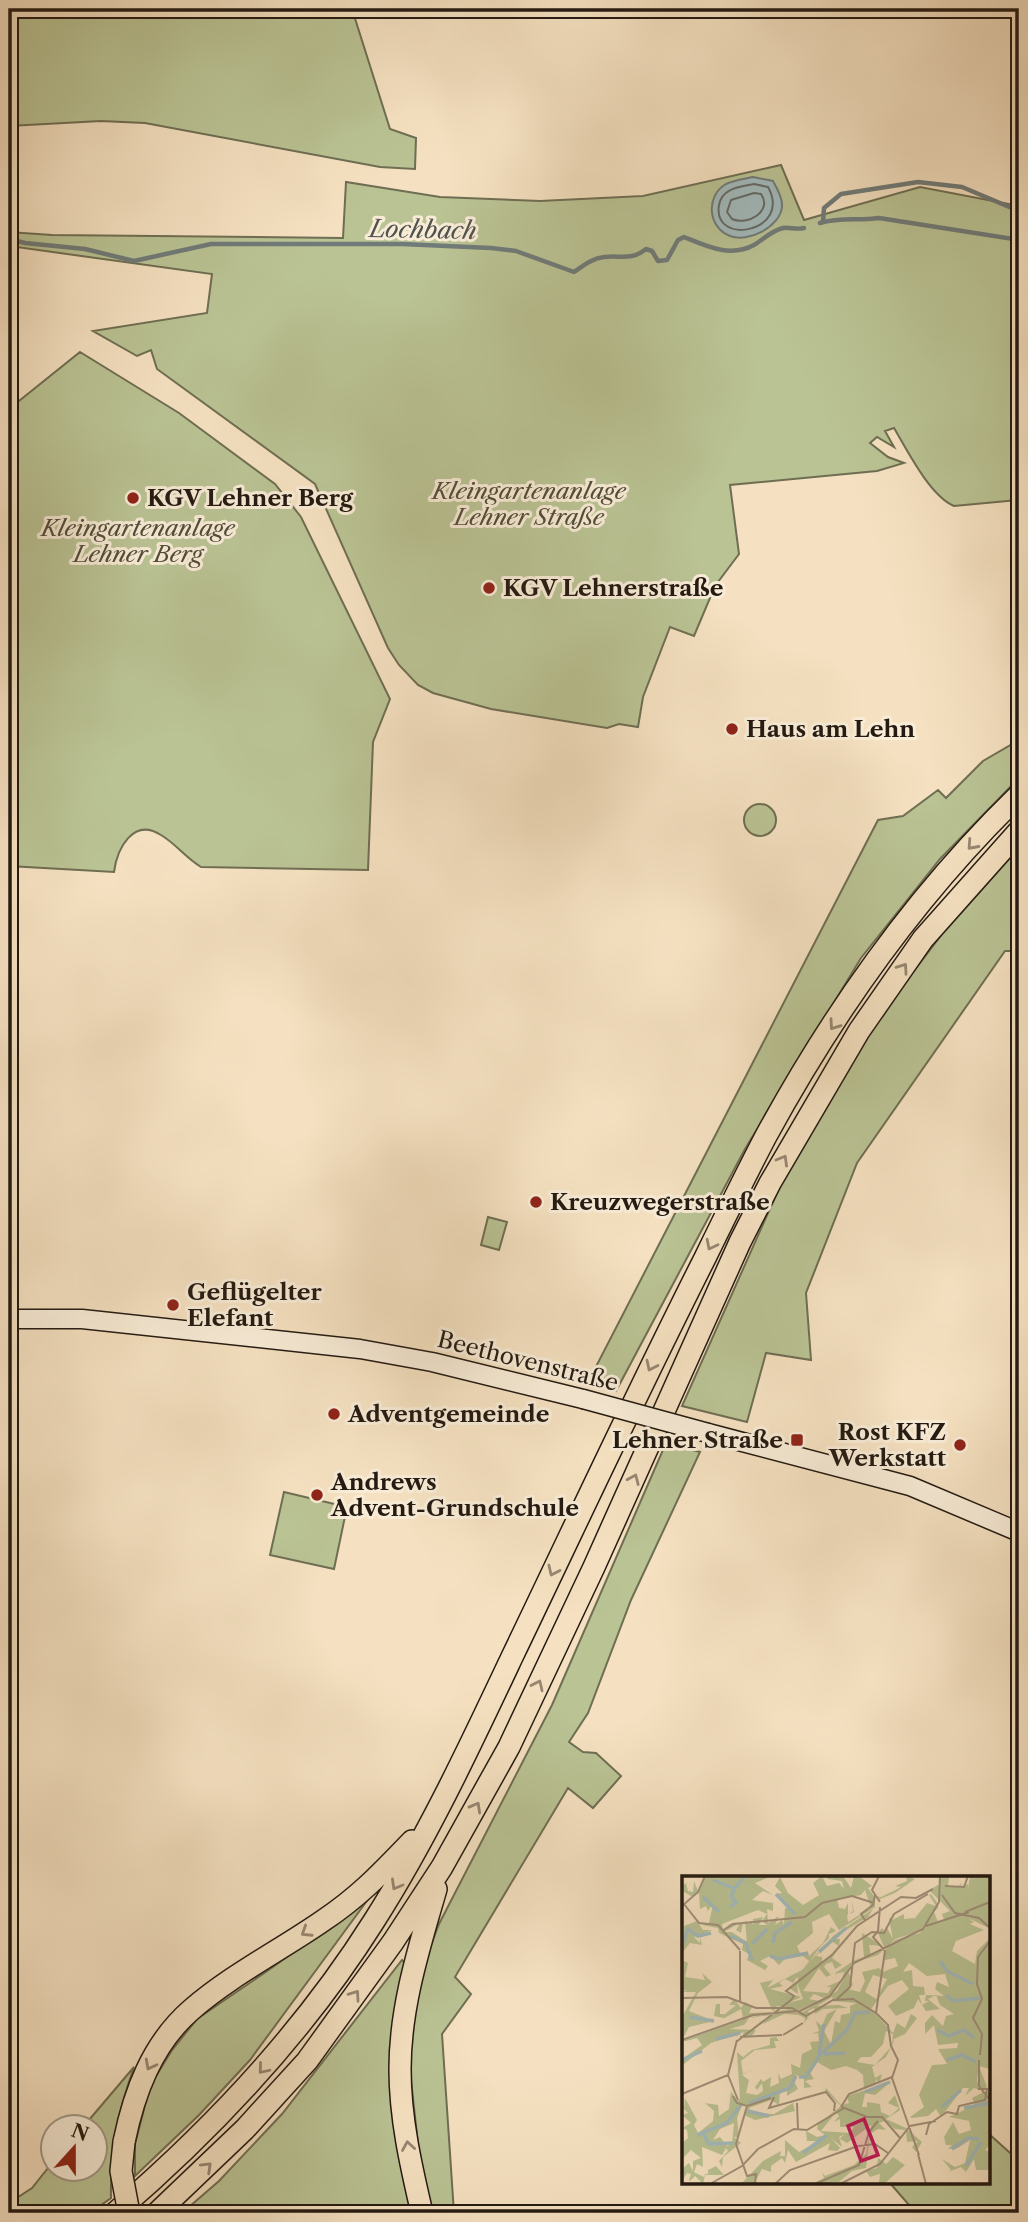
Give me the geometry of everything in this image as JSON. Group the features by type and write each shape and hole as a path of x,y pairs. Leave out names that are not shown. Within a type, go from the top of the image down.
{"highway":[{"path":"115,2213 196,2140 247,2088 303,2022 372,1925 428,1825 485,1714 675,1317 773,1125 817,1049 926,896 1019,795"},
{"path":"157,2213 245,2129 307,2061 393,1942 442,1867 509,1747 594,1567 740,1242 770,1183 859,1031 923,939 1019,831"},
{"path":"129,2213 121,2171 124,2142 133,2104 151,2062 167,2036 190,2011 361,1893 428,1825"},
{"path":"422,2213 402,2111 401,2058 410,1984 442,1867"}],"main road":[{"name":"Beethovenstraße","path":"9,1319 94,1320 360,1349 432,1362 583,1399 910,1486 1019,1532"}],"green space":[{"path":"9,9 352,9 390,129 416,138 415,169 380,167 145,123 101,121 9,126"},
{"name":"Kleingartenanlage Lehner Straße","path":"781,165 804,220 920,187 1019,206 1019,500 954,506 945,501 928,483 894,428 885,431 894,447 877,437 870,443 888,457 904,463 877,471 730,485 739,554 715,586 694,636 670,627 643,697 638,727 619,724 607,728 491,709 433,693 418,685 399,665 388,648 315,484 157,369 151,350 137,356 93,331 207,313 212,274 9,246 9,232 52,235 343,238 346,182 440,197 540,201 643,196"},
{"name":"Kleingartenanlage Lehner Berg","path":"80,352 179,413 275,484 301,517 390,699 373,742 368,870 201,867 171,842 151,830 142,830 128,838 119,854 114,872 9,866 9,409"},
{"path":"1019,740 1019,778 940,859 861,958 745,1149 616,1391 587,1384 878,820 903,816 938,790 946,798 983,761"},
{"path":"760,804 771,809 776,820 771,831 760,836 749,831 744,820 749,809"},
{"path":"1019,848 1019,951 1005,951 857,1163 806,1293 811,1360 766,1353 747,1422 682,1406 781,1184 840,1081 890,1002 943,933"},
{"path":"488,1217 507,1222 499,1250 481,1245"},
{"path":"666,1443 700,1452 631,1600 588,1713 569,1742 583,1752 596,1753 621,1776 593,1808 568,1788 455,1977 471,1994 442,2034 454,2213 431,2213 420,2162 408,2053 423,1966 439,1924 552,1705"},
{"path":"284,1492 347,1507 334,1569 270,1555"},
{"path":"372,1894 250,2060 199,2115 135,2176 135,2144 150,2086 172,2050 197,2019"},
{"path":"402,1960 405,1963 415,2213 182,2213 219,2181 282,2114"},
{"path":"134,2067 116,2131 111,2198 90,2213 9,2213 9,2203 32,2188 38,2180 38,2184 108,2184 108,2114 94,2114"},
{"path":"990,2135 1019,2161 1019,2213 916,2213 891,2184 990,2184"}],"water":[{"path":"753,177 773,181 782,200 780,214 776,221 762,232 737,238 730,236 717,226 714,219 712,204 715,196 726,184"}],"waterway":[{"path":"823,222 824,208 841,194 918,182 962,187 1019,211"},
{"name":"Lochbach","path":"820,223 879,218 1019,240"},
{"name":"Lochbach","path":"9,239 85,249 134,261 211,244 402,244 491,248 516,251 574,272 596,259 631,256 646,249 652,251 658,261 667,260 678,240 684,237 727,251 745,249 779,229 804,228"}],"place":[{"name":"KGV Lehner Berg","path":"133,498"},
{"name":"KGV Lehnerstraße","path":"489,588"},
{"name":"Haus am Lehn","path":"732,729"},
{"name":"Kreuzwegerstraße","path":"536,1202"},
{"name":"Geflügelter Elefant","path":"173,1305"},
{"name":"Adventgemeinde","path":"334,1414"},
{"name":"Lehner Straße","path":"797,1440"},
{"name":"Rost KFZ Werkstatt","path":"960,1445"},
{"name":"Andrews Advent-Grundschule","path":"317,1495"}]}
